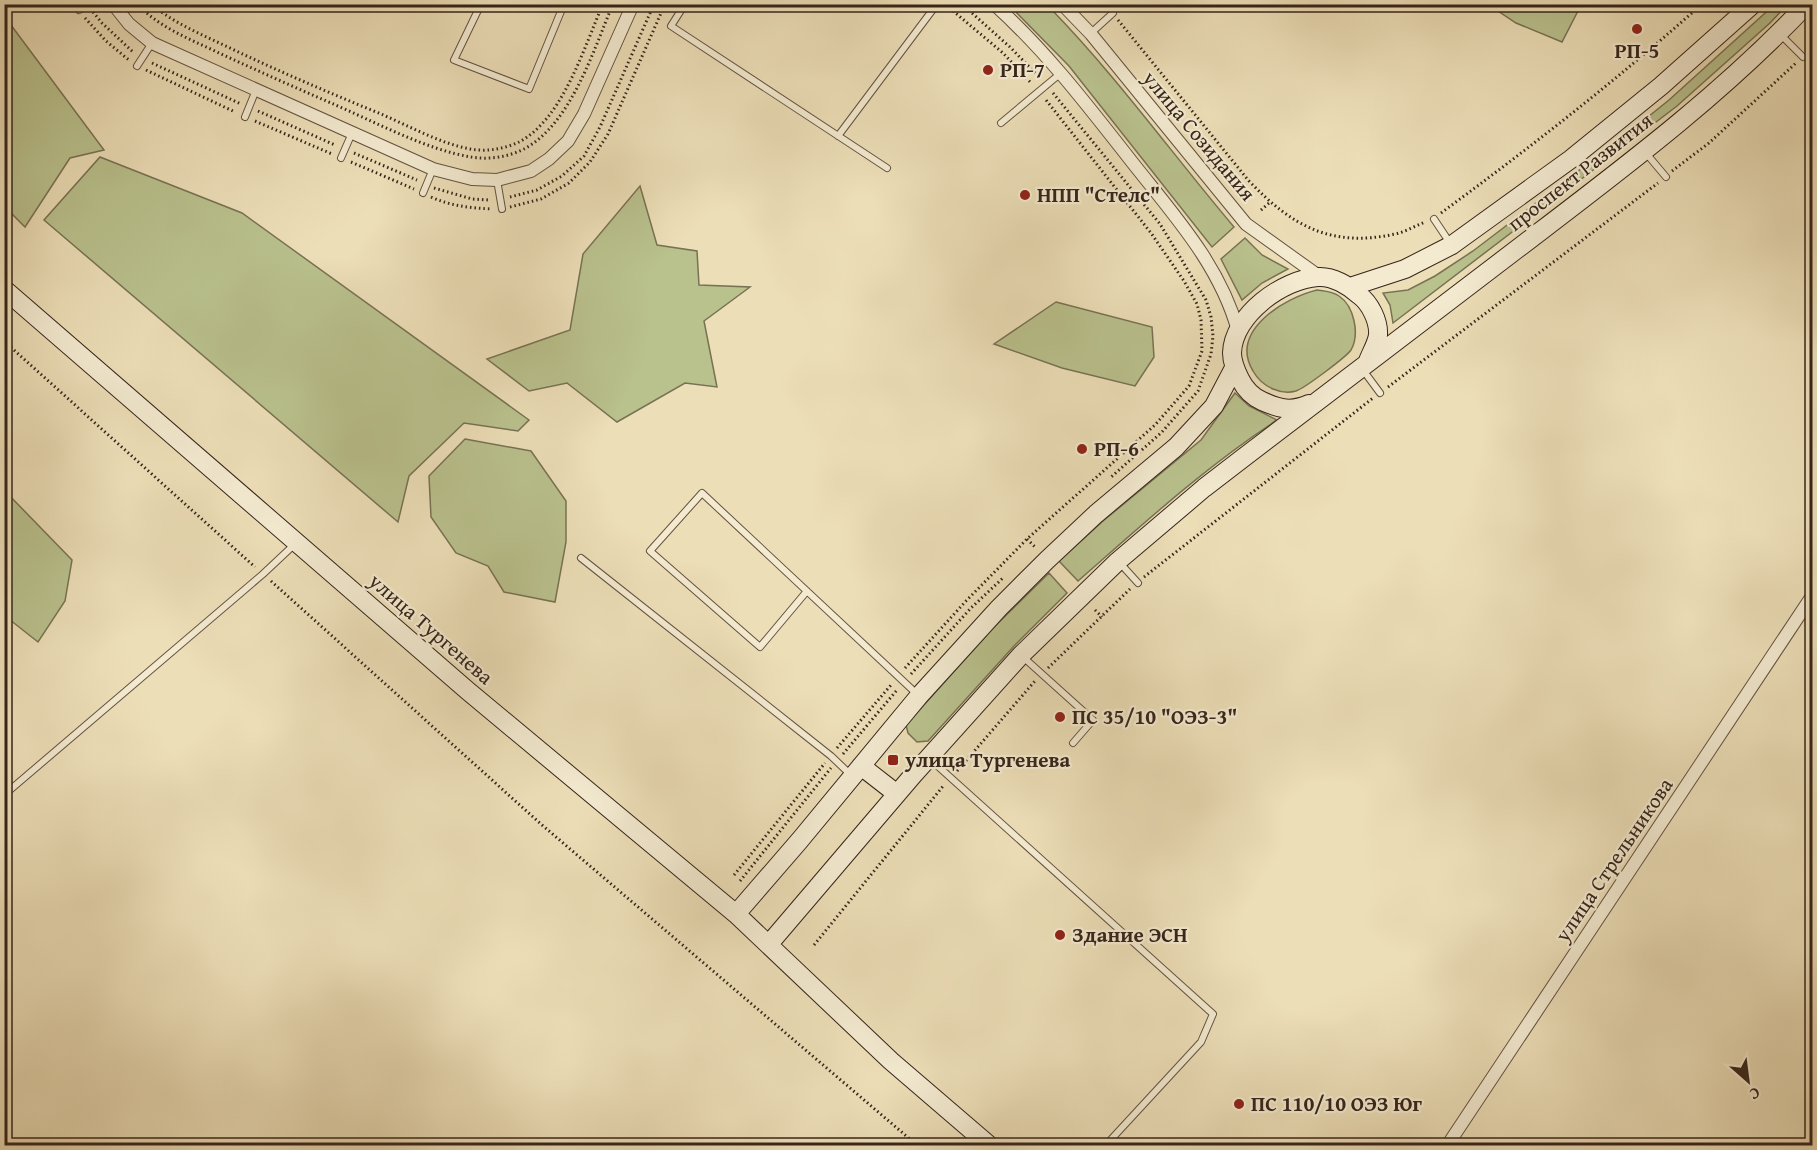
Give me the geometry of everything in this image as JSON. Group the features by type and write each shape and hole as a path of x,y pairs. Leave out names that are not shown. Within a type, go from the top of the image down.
{"street":[{"path":"113,4 129,24 152,44 433,169 472,179 497,180 531,171 549,159 568,141 584,114 633,4"},
{"path":"994,4 1062,72 1174,214 1207,260 1232,308 1238,331"},
{"name":"улица Созидания","path":"1062,4 1090,34 1246,224 1320,277"},
{"name":"проспект Развития","path":"1365,364 1686,118 1779,33 1807,4"},
{"name":"проспект Развития","path":"1350,286 1405,269 1452,245 1580,152 1661,86 1747,6"},
{"path":"769,944 928,758 1021,655 1118,561 1204,488 1317,402 1365,364 1378,335 1373,312 1350,286 1320,277 1294,282 1270,295 1254,310 1238,331 1232,352 1234,368 1244,388 1255,398 1283,409 1296,410 1317,402"},
{"name":"улица Тургенева","path":"4,289 468,692 736,914 891,1061 990,1146"},
{"path":"736,914 919,696 999,608 1096,514 1183,439 1214,406 1234,368"},
{"name":"улица Стрельникова","path":"1447,1146 1812,596"},
{"path":"857,771 897,794"}],"lane":[{"path":"481,4 454,60 529,89 564,4"},
{"path":"685,4 670,26 887,168"},
{"path":"838,136 937,4"},
{"path":"79,10 89,5"},
{"path":"1090,34 1113,13"},
{"path":"1779,33 1803,57"},
{"path":"137,66 152,44"},
{"path":"1001,123 1062,72"},
{"path":"244,117 256,90"},
{"path":"341,158 352,133"},
{"path":"1644,151 1666,177"},
{"path":"423,193 433,169"},
{"path":"497,180 502,209"},
{"path":"1434,219 1452,245"},
{"path":"1365,364 1380,393"},
{"path":"807,591 760,647 650,551 702,493 807,591 898,676 919,696"},
{"path":"4,795 263,574 296,542"},
{"path":"581,558 837,761 857,771"},
{"path":"1118,561 1138,583"},
{"path":"1021,655 1093,720 1072,742"},
{"path":"928,758 1213,1014 1201,1042 1105,1146"}],"path":[{"path":"137,4 165,27 361,116 439,149 473,158 494,159 521,150 537,141 552,127 568,105 614,4"},
{"path":"151,4 171,20 272,68 458,146 491,150 516,143 532,134 544,121 560,99 603,4"},
{"path":"89,5 102,23 128,49 142,58 448,194 472,199 500,200 537,190 562,176 584,156 600,127 654,4"},
{"path":"79,10 106,41 137,66 244,117 445,203 471,208 502,209 541,199 569,183 590,162 608,134 665,4"},
{"path":"734,875 898,676 966,601 1027,539 1155,425 1189,386 1202,351 1203,335 1197,304 1185,281 1151,232 1039,92 1003,53 945,4"},
{"path":"962,4 1010,46 1047,85 1160,224 1206,300 1213,336 1211,354 1198,391 1162,432 1109,479"},
{"path":"1113,13 1191,111 1269,202 1310,230 1338,237 1366,238 1396,234 1434,219 1551,132 1702,4"},
{"path":"814,945 950,778 1042,674 1138,583 1380,393 1709,143 1803,57"},
{"path":"1262,210 1269,202"},
{"path":"1185,281 1191,275"},
{"path":"4,341 542,825 918,1146"},
{"path":"1027,539 1035,547 1043,540"},
{"path":"740,881 904,682 971,608 1011,570"},
{"path":"1095,610 1102,617"}],"green space":[{"path":"1009,5 1047,5 1100,62 1234,227 1212,247 1069,66"},
{"path":"1489,5 1581,5 1562,42 1516,23"},
{"path":"1774,5 1787,5 1677,106 1393,323 1390,305 1383,293 1408,290 1435,276 1473,251 1669,100"},
{"path":"5,17 104,150 70,158 25,227 5,207"},
{"path":"100,157 242,213 529,420 518,431 464,423 409,476 398,522 44,220"},
{"path":"640,186 657,245 697,251 699,285 750,287 704,321 717,387 685,383 617,422 567,383 529,391 487,359 570,330 583,254"},
{"path":"1245,238 1262,255 1288,269 1262,283 1242,300 1221,259"},
{"path":"1317,290 1336,294 1352,313 1355,336 1351,350 1301,389 1287,392 1273,389 1261,382 1253,371 1248,356 1248,343 1254,330 1264,318 1290,300"},
{"path":"1056,302 1152,327 1154,357 1135,386 1062,368 994,344"},
{"path":"1235,393 1249,406 1277,420 1199,477 1078,581 1059,561 1103,521 1201,440"},
{"path":"465,439 531,451 566,501 566,542 555,602 504,592 488,566 456,553 431,517 429,476"},
{"path":"4,490 72,560 65,601 38,642 5,616"},
{"path":"1049,573 1067,593 1014,646 928,741 917,742 908,733 906,725 993,628"}],"place":[{"name":"РП-5","path":"1637,29"},
{"name":"РП-7","path":"988,70"},
{"name":"НПП \"Стелс\"","path":"1025,195"},
{"name":"РП-6","path":"1082,449"},
{"name":"ПС 35/10 \"ОЭЗ-3\"","path":"1060,717"},
{"name":"улица Тургенева","path":"893,760"},
{"name":"Здание ЭСН","path":"1060,935"},
{"name":"ПС 110/10 ОЭЗ Юг","path":"1239,1104"}]}
